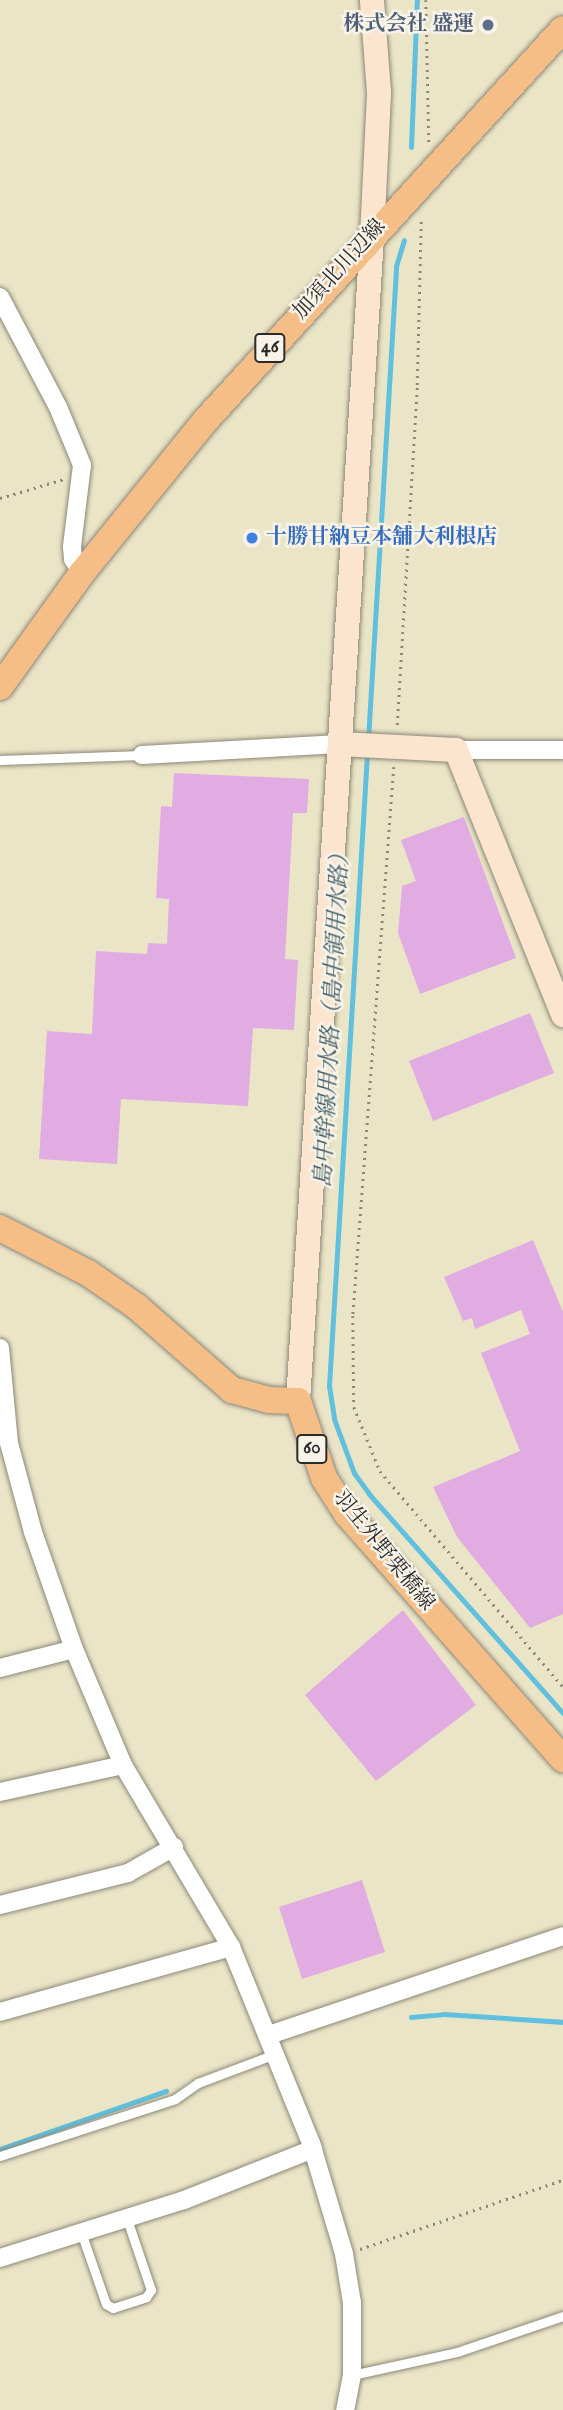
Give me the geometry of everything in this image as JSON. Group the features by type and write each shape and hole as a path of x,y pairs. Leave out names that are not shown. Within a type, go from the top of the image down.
{"main road":[{"name":"加須北川辺線","path":"0,687 82,573 205,420 563,29"},
{"path":"0,1228 88,1273 136,1306 232,1390 269,1400 298,1401"},
{"name":"羽生外野栗橋線","path":"298,1401 324,1478 347,1514 563,1759"}],"street":[{"path":"298,1401 372,237 379,92 372,0"},
{"path":"0,297 58,407 82,473 72,547 73,559 82,573"},
{"path":"142,755 340,744 456,750 563,750"},
{"path":"456,750 563,1015"},
{"path":"0,1348 5,1444 74,1649 123,1765 231,1947 269,2035 313,2149 344,2255 352,2303 352,2375 345,2410"},
{"path":"0,1668 74,1649"},
{"path":"0,1792 123,1765"},
{"path":"0,1905 128,1873 173,1847"},
{"path":"269,2035 563,1936"},
{"path":"0,2012 231,1947"},
{"path":"0,2258 127,2220 313,2149"}],"lane":[{"path":"0,760 142,755"},
{"path":"0,2155 175,2099 198,2083 275,2054"},
{"path":"82,2235 106,2304 113,2308 135,2301 151,2290 127,2220"},
{"path":"352,2375 457,2352 563,2316"}],"path":[{"path":"426,0 428,140 439,162"},
{"path":"411,192 421,218 417,385 395,747 353,1316 354,1406 380,1471 563,1687"},
{"path":"0,498 82,473"},
{"path":"344,2255 563,2180"}],"building":[{"path":"174,773 309,779 307,813 293,813 285,959 298,960 294,1030 253,1028 248,1106 121,1099 117,1164 39,1159 47,1031 92,1034 96,951 147,954 148,943 167,944 169,899 156,898 161,806 172,807"},
{"path":"464,817 516,958 420,994 398,933 402,886 416,881 401,840"},
{"path":"530,1013 554,1073 433,1121 409,1061"},
{"path":"533,1240 563,1312 563,1614 530,1628 457,1537 433,1487 520,1451 481,1353 530,1334 521,1310 475,1329 472,1318 463,1321 444,1277"},
{"path":"403,1610 476,1705 376,1781 305,1695"},
{"path":"362,1880 385,1952 302,1979 279,1907"}],"waterway":[{"name":"島中幹線用水路（島中領用水路）","path":"411,147 417,0"},
{"name":"島中幹線用水路（島中領用水路）","path":"368,740 396,266 404,240"},
{"name":"島中幹線用水路（島中領用水路）","path":"367,754 329,1386 334,1419 354,1473 369,1494 563,1713"},
{"path":"411,2017 444,2014 563,2022"},
{"path":"0,2149 166,2091"}],"place":[{"name":"株式会社 盛運","path":"488,25"},
{"name":"十勝甘納豆本舗大利根店","path":"252,538"}]}
